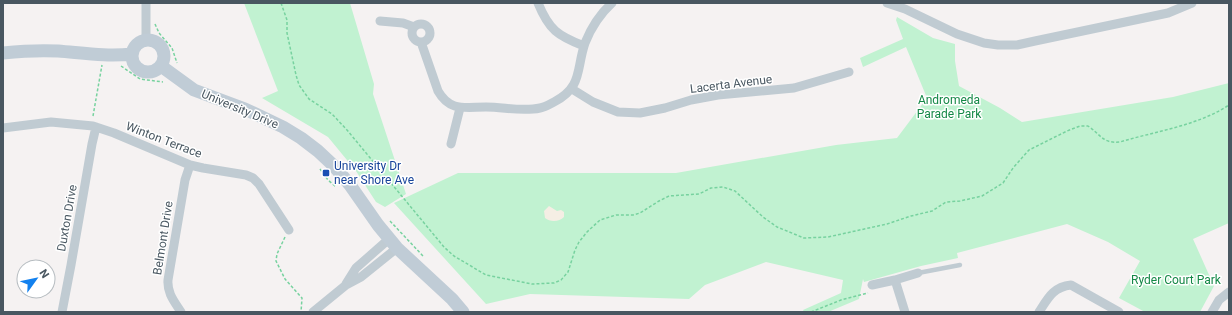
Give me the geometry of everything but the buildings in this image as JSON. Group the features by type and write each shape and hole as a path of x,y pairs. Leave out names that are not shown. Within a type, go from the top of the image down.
{"street":[{"path":"146,3 146,39"},
{"path":"538,3 544,17 558,34 584,46"},
{"path":"421,42 424,42 429,38 430,32 429,29 422,24 414,27 412,32 414,38 421,42 431,75 441,97 452,105 460,108 485,107 528,110 542,108 561,98 572,89 578,74 588,35 612,3"},
{"path":"887,3 905,9 974,40 998,46 1017,45 1168,13 1192,3"},
{"path":"380,21 403,23 414,27"},
{"path":"146,39 152,40 161,46 165,56 161,66 152,72 142,71 134,64 132,54 137,44 146,39"},
{"path":"3,54 38,50 82,54 132,54"},
{"name":"University Drive","path":"161,66 194,90 245,109 283,127 318,151 334,166 350,185 393,244 452,299 463,312"},
{"name":"Lacerta Avenue","path":"572,89 593,102 618,112 640,113 718,95 794,88 849,72"},
{"path":"451,144 460,108"},
{"name":"Winton Terrace","path":"3,128 51,122 94,127 190,165 246,175 254,178 259,184 289,230"},
{"name":"Duxton Drive","path":"62,312 94,127"},
{"name":"Belmont Drive","path":"181,312 170,296 168,280 184,180 190,165"},
{"path":"313,312 346,285 356,268 393,244"},
{"path":"875,284 918,273"},
{"path":"895,280 905,312"},
{"path":"1039,312 1057,288 1064,286 1071,286 1119,312"},
{"path":"1212,312 1219,300 1229,292"}],"lane":[{"path":"918,273 960,265"}],"path":[{"path":"282,3 287,20 287,33 296,75 299,85 309,99 332,114 347,130 454,256 486,275 532,284 554,283 561,280 568,272 579,242 600,220 616,215 633,215 640,213 669,196 699,194 711,188 723,187 736,190 762,217 777,227 804,238 828,237 887,224 932,211 946,202 960,201 982,196 1003,183 1013,168 1029,150 1080,126 1088,126 1112,143 1120,142 1204,118 1217,113 1229,105"},
{"path":"115,64 140,79 162,81 166,83"},
{"path":"94,127 102,65"},
{"path":"320,168 328,180 338,188"},
{"path":"289,230 277,254 276,260 285,279 302,298 301,312"},
{"path":"811,312 841,300 870,292 876,288 875,284"}],"green space":[{"path":"244,3 350,3 374,84 373,94 406,194 385,207 376,202 356,171 328,137 262,98 278,91"},
{"path":"897,17 933,38 955,44 955,61 959,86 1000,108 1022,122 1173,97 1229,83 1229,223 1193,239 1214,286 1200,312 1145,312 1119,298 1140,261 1108,242 1067,224 957,253 958,258 921,266 864,282 863,279 859,299 828,312 804,312 803,310 841,293 843,280 766,262 705,285 689,299 530,294 486,304 394,203 458,173 676,173 836,145 897,138 927,98 906,47 863,67 860,58 903,39 896,20"}],"sand":[{"path":"549,206 557,211 561,210 564,212 564,217 560,220 554,221 545,218 544,211"}],"place":[{"name":"University Dr near Shore Ave","path":"326,173"}],"park label":[{"name":"Andromeda Parade Park","path":"949,107"},
{"name":"Ryder Court Park","path":"1176,280"}]}
